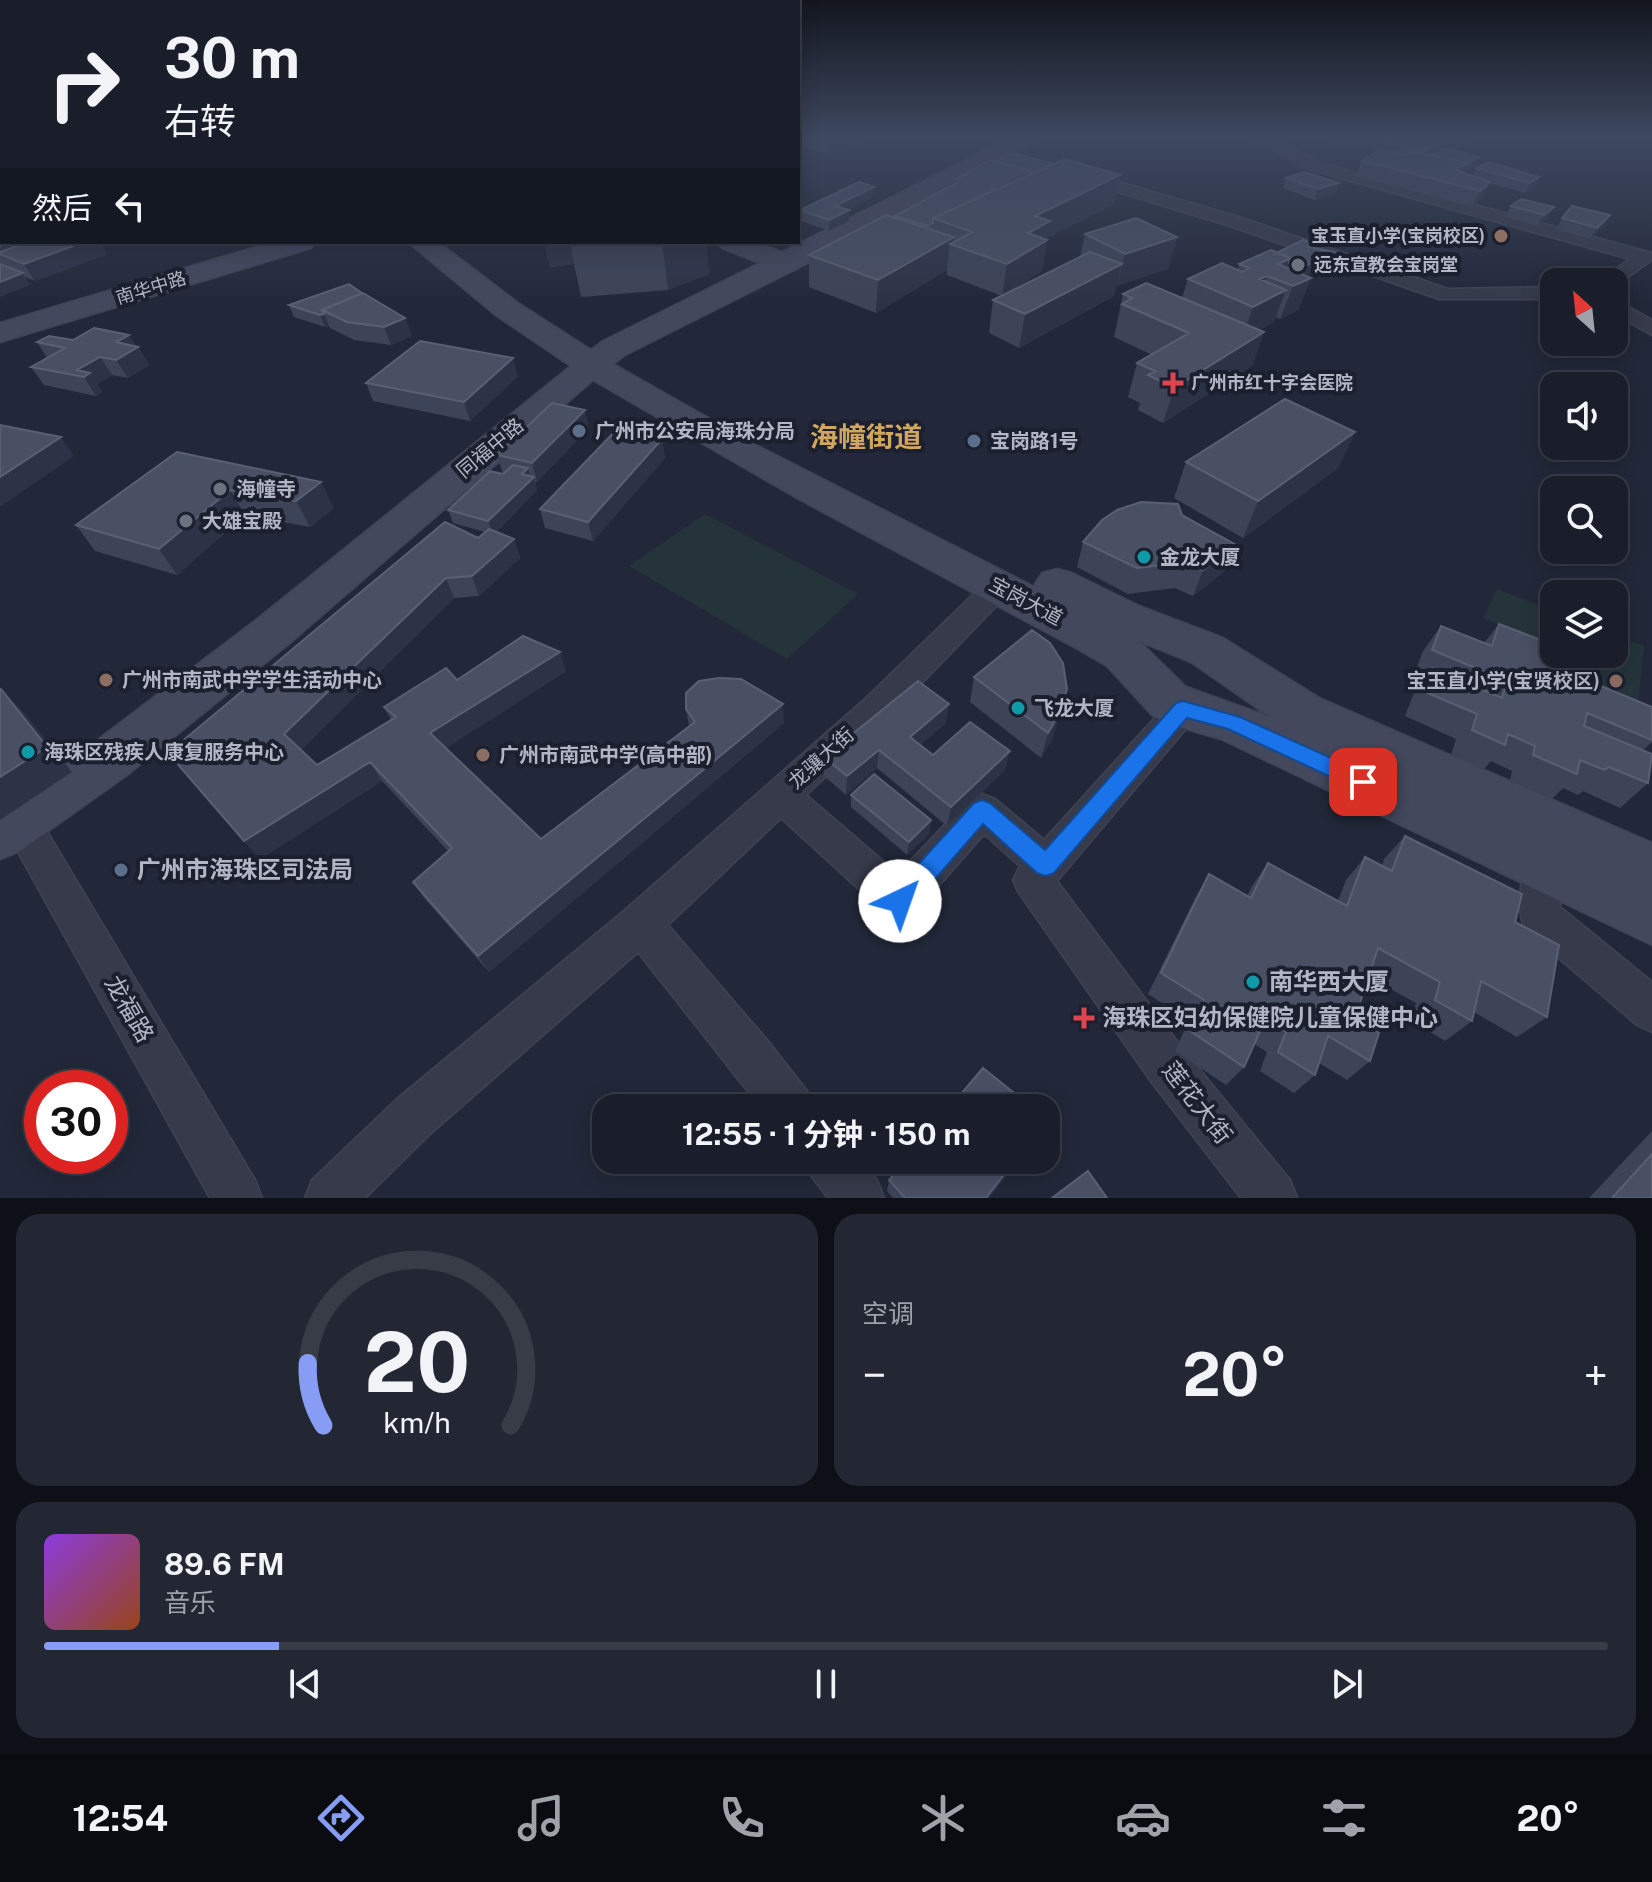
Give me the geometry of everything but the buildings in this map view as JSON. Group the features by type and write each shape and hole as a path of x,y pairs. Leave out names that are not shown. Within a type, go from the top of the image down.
{"main road":[{"name":"同福中路","path":"10,827 109,760 276,629 603,357 927,193"},
{"name":"南华中路","path":"0,333 295,244"},
{"name":"宝岗大道","path":"424,244 534,328 730,415 1014,563 1123,617 1188,642 1238,669 1303,713 1652,870"},
{"name":"宝岗大道","path":"462,244 538,299 603,357 740,451 1123,654 1169,701 1233,722 1652,917"},
{"path":"736,244 786,263"},
{"path":"1144,675 1158,652 1188,642"},
{"path":"1199,713 1228,713 1242,699 1243,685 1238,669"}],"street":[{"path":"1139,193 1236,222 1446,295 1540,293"},
{"path":"1414,193 1648,256"},
{"path":"1628,269 1648,256"},
{"path":"1628,314 1652,329"},
{"name":"龙骧大街","path":"330,1198 414,1116 638,925 876,709 998,587"},
{"path":"780,794 900,901 982,810 1046,865 1199,713"},
{"name":"龙福路","path":"10,827 237,1198"},
{"name":"莲花大街","path":"1046,865 1033,880 1166,1064 1272,1198"},
{"path":"1544,867 1539,915 1652,1010"},
{"path":"638,925 646,930 780,1094"},
{"path":"840,1174 859,1198"}],"shaded area":[{"path":"705,514 858,594 787,659 629,566"},
{"path":"1497,589 1540,606 1540,641 1483,618"},
{"path":"1628,640 1644,646 1637,714 1594,695 1600,668 1628,668"}],"place":[{"name":"宝玉直小学(宝岗校区)","path":"1501,236"},
{"name":"远东宣教会宝岗堂","path":"1298,265"},
{"name":"广州市红十字会医院","path":"1173,383"},
{"name":"广州市公安局海珠分局","path":"579,431"},
{"name":"宝岗路1号","path":"974,441"},
{"name":"海幢寺","path":"220,489"},
{"name":"大雄宝殿","path":"186,521"},
{"name":"金龙大厦","path":"1144,557"},
{"name":"广州市南武中学学生活动中心","path":"106,680"},
{"name":"宝玉直小学(宝贤校区)","path":"1616,681"},
{"name":"飞龙大厦","path":"1018,708"},
{"name":"海珠区残疾人康复服务中心","path":"28,752"},
{"name":"广州市南武中学(高中部)","path":"483,755"},
{"name":"广州市海珠区司法局","path":"121,870"},
{"name":"南华西大厦","path":"1253,982"},
{"name":"海珠区妇幼保健院儿童保健中心","path":"1084,1018"}],"district":[{"name":"海幢街道","path":"866,437"}],"route":[{"path":"900,901 982,810 1046,865 1183,709 1233,722 1363,782"}]}
